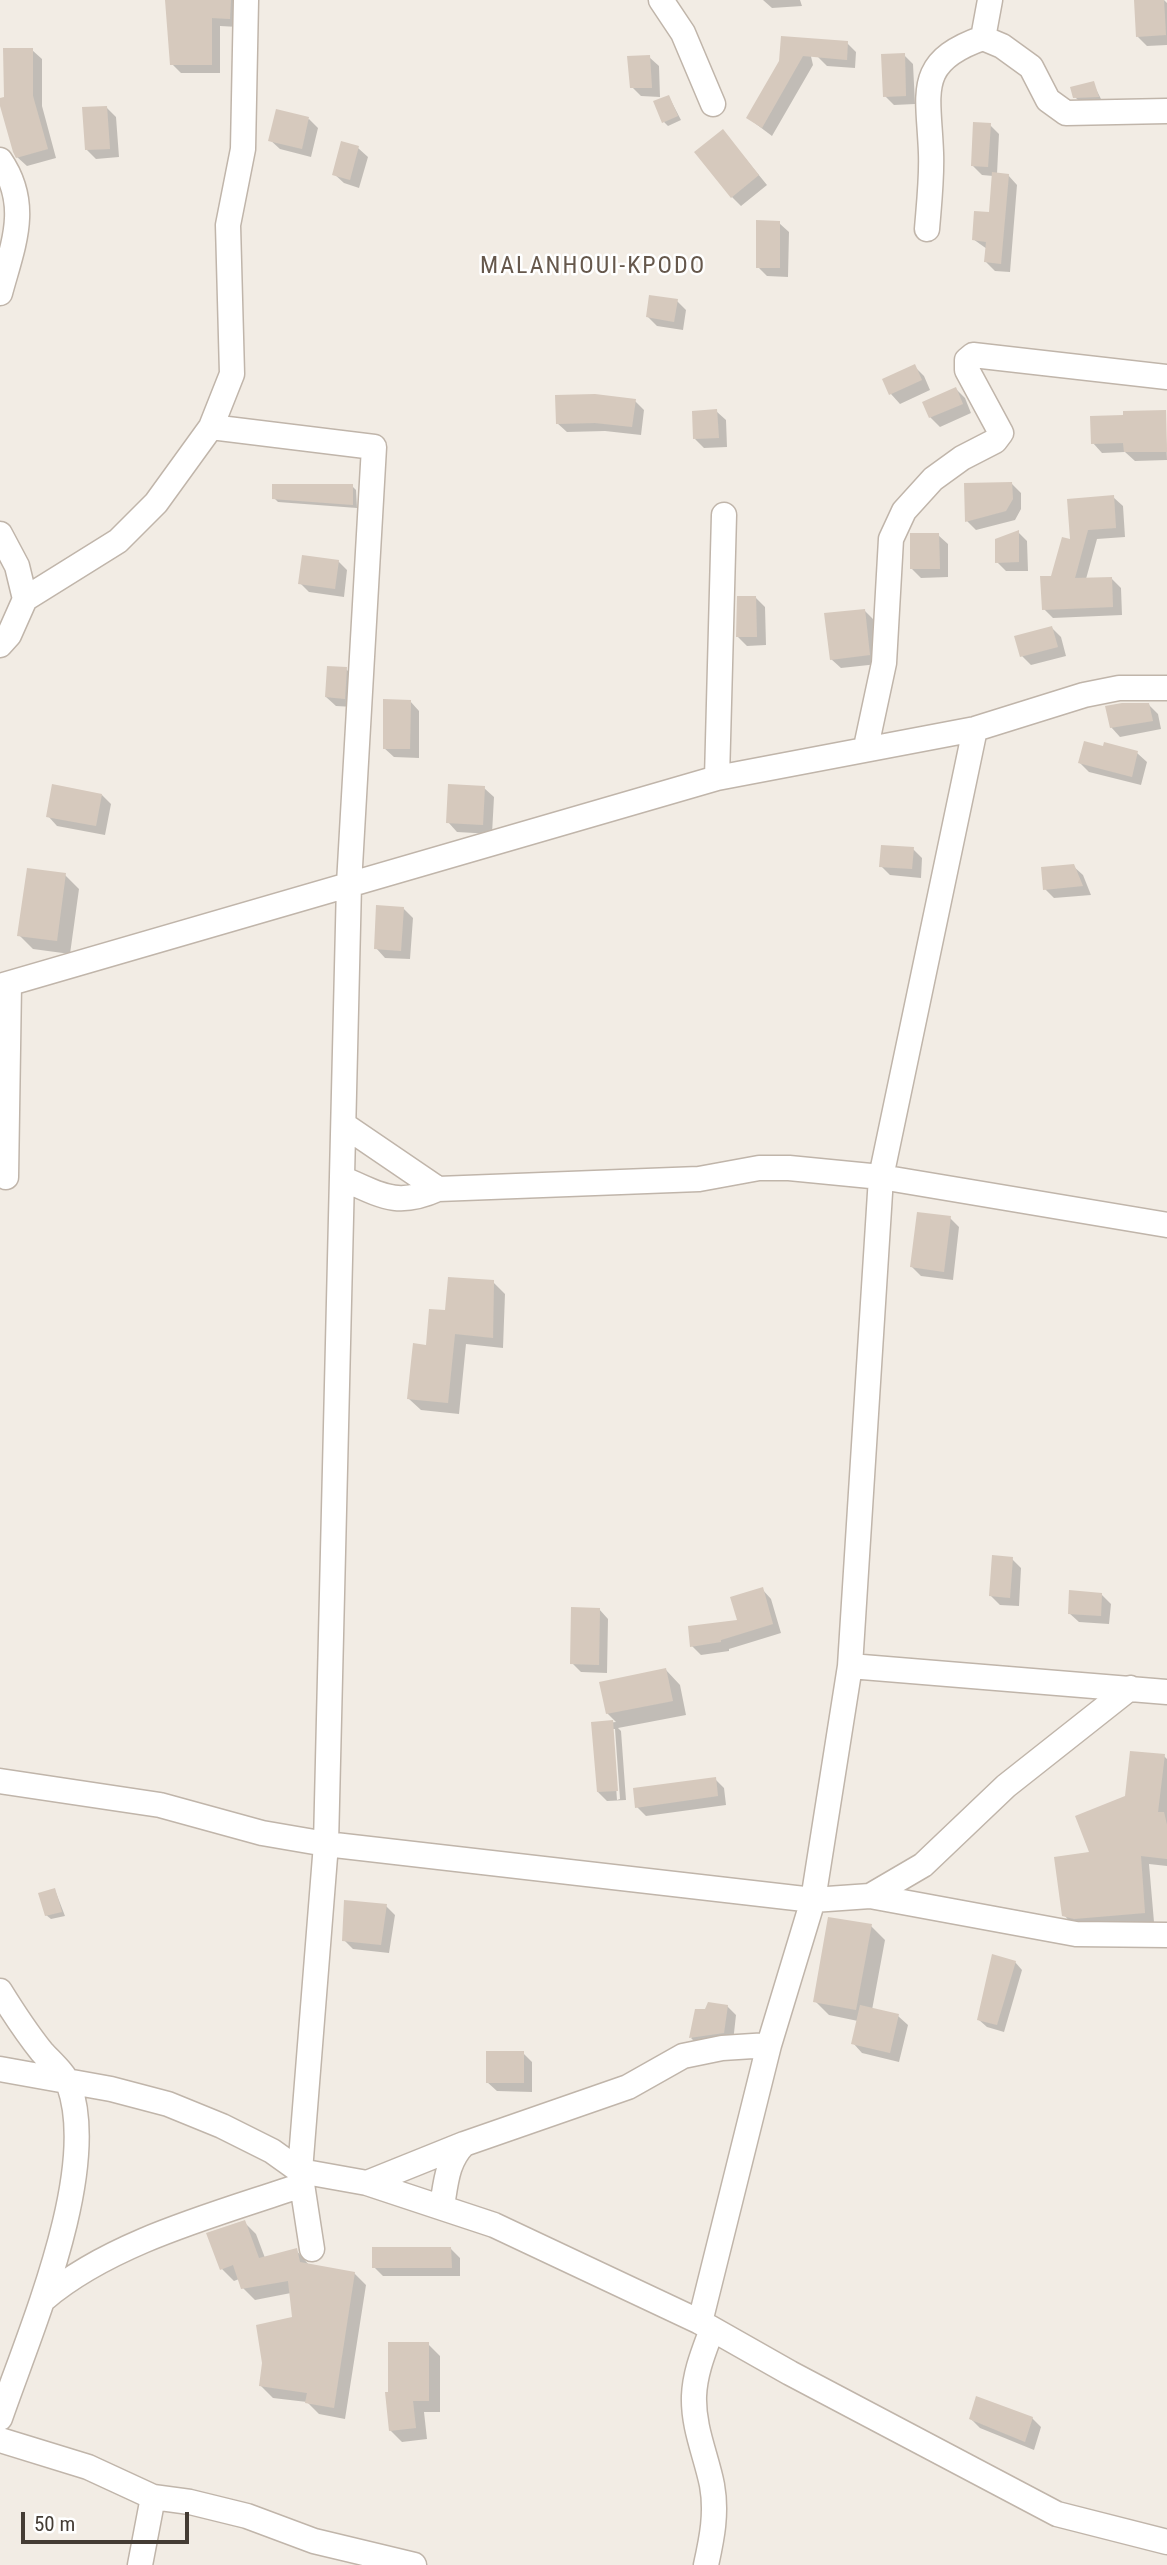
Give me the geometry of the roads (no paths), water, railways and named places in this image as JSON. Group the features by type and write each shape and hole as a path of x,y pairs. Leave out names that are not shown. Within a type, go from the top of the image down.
{"street":[{"path":"0,645 9,635 25,599 118,541 156,503 211,427 232,374 228,225 243,149 246,0"},
{"path":"662,0 683,33 713,104"},
{"path":"983,38 990,0"},
{"path":"927,229 931,158 926,102 928,82 937,64 953,51 983,38 1002,46 1031,67 1048,100 1066,113 1167,111"},
{"path":"0,160 12,177 20,221 0,293"},
{"path":"866,747 884,663 891,539 904,511 933,479 962,458 995,441 1001,433 967,370 967,360 973,355 1167,377"},
{"path":"211,427 374,447 349,884 326,1844 301,2178 312,2249"},
{"path":"717,778 724,515"},
{"path":"0,534 17,566 25,599"},
{"path":"6,1177 5,985 717,778 866,747 975,729 1084,695 1119,688 1167,688"},
{"path":"706,2565 715,2523 712,2486 697,2434 694,2397 698,2369 769,2045 813,1900 850,1667 881,1177 975,729"},
{"path":"344,1125 438,1189"},
{"path":"344,1180 389,1199 416,1199 438,1189 699,1179 759,1168 881,1177 1167,1225"},
{"path":"850,1667 1167,1692"},
{"path":"870,1896 923,1866 1006,1786 1130,1688"},
{"path":"0,1781 160,1805 262,1832 326,1844 813,1900 870,1896 1076,1934 1167,1935"},
{"path":"0,1990 16,2018 68,2081 78,2117 76,2172 44,2299 0,2418"},
{"path":"367,2183 464,2144 628,2087 683,2056 722,2048 769,2045"},
{"path":"0,2069 111,2089 168,2104 222,2126 272,2151 301,2178"},
{"path":"442,2206 448,2169 454,2154 464,2144"},
{"path":"44,2299 64,2281 142,2242 301,2178 367,2183 442,2206 590,2267 1057,2514 1167,2542"},
{"path":"0,2440 88,2467 153,2497 190,2502 247,2516 314,2541 414,2565"},
{"path":"140,2565 153,2497"}],"district":[{"name":"MALANHOUI-KPODO","path":"593,267"}]}
